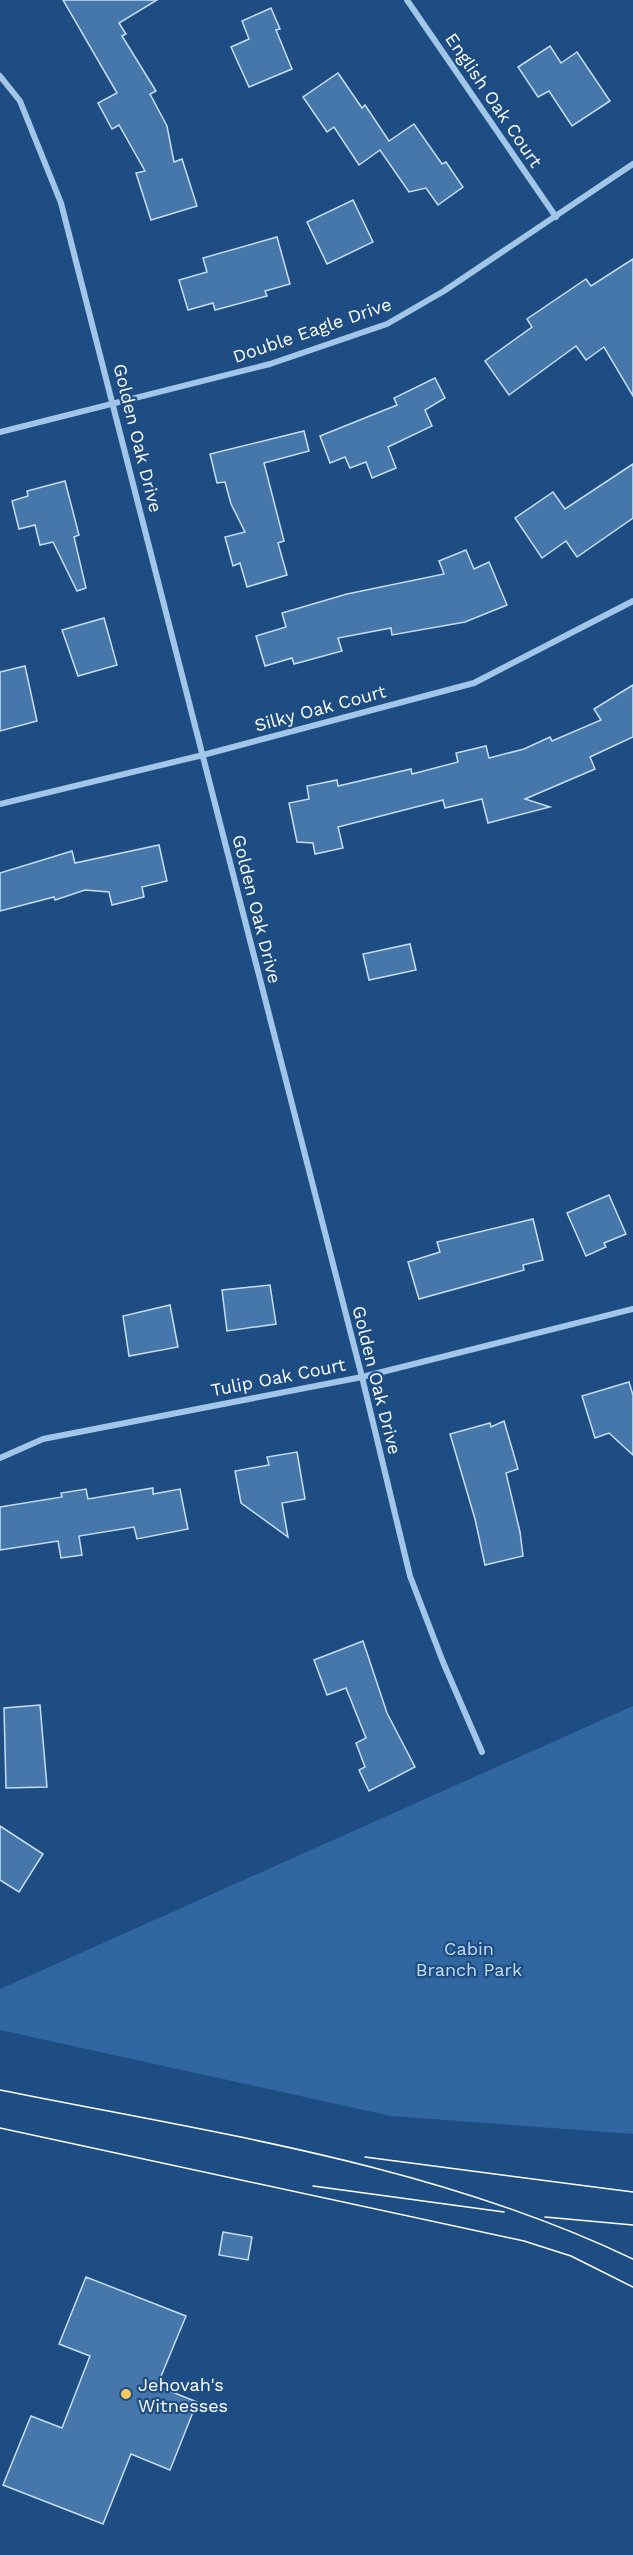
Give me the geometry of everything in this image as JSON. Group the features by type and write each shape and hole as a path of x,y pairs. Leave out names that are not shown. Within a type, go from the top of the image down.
{"street":[{"name":"English Oak Court","path":"407,0 556,217"},
{"name":"Golden Oak Drive","path":"0,76 20,101 61,203 362,1377 410,1576 443,1662 483,1752"},
{"name":"Double Eagle Drive","path":"0,432 270,364 387,324 444,291 633,164"},
{"name":"Silky Oak Court","path":"0,804 202,755 474,683 633,601"},
{"name":"Tulip Oak Court","path":"0,1458 43,1438 362,1377 633,1309"}],"green space":[{"name":"Cabin Branch Park","path":"633,1706 633,2134 391,2116 0,2030 0,1989"}],"building":[{"path":"63,0 157,0 119,23 126,34 122,36 156,91 150,94 167,126 174,162 182,159 197,206 151,220 136,173 145,171 119,125 112,129 98,103 117,93"},
{"path":"271,8 280,29 276,30 292,69 249,87 231,47 249,39 242,21"},
{"path":"550,46 561,63 577,52 610,101 572,126 549,91 538,97 518,67"},
{"path":"338,73 362,108 365,105 389,141 414,124 442,164 446,162 463,187 438,205 426,188 409,192 380,150 359,165 334,127 327,132 303,97"},
{"path":"353,200 373,242 327,264 307,222"},
{"path":"277,237 290,284 265,291 267,296 215,310 213,303 188,310 179,280 207,272 203,258"},
{"path":"633,259 633,396 604,347 586,360 576,346 509,395 485,361 532,327 527,319 586,279 591,286"},
{"path":"435,378 445,398 425,410 432,426 388,447 396,468 372,478 366,462 350,468 345,457 330,463 320,436 397,405 394,398"},
{"path":"304,431 309,451 264,463 284,541 278,543 287,575 247,587 240,563 233,566 225,537 245,532 231,504 225,482 217,483 210,454"},
{"path":"633,464 633,518 577,557 566,541 542,558 515,518 553,492 565,509"},
{"path":"65,481 79,535 74,537 86,588 77,591 53,542 40,545 35,525 19,529 12,501 28,496 27,491"},
{"path":"466,550 474,569 489,562 507,605 465,622 392,635 391,628 338,638 342,651 294,664 292,658 265,666 256,636 286,627 282,613 347,594 444,574 439,561"},
{"path":"104,618 117,665 78,676 62,630"},
{"path":"25,666 37,721 0,731 0,672"},
{"path":"633,685 633,737 590,757 595,769 525,799 550,807 488,823 482,799 445,808 443,800 338,827 343,848 315,854 313,843 297,842 289,803 309,799 307,786 337,780 338,786 411,769 412,774 458,762 456,753 486,746 489,758 524,749 550,737 552,741 601,720 594,709"},
{"path":"159,845 167,881 142,887 144,897 112,905 109,892 85,890 55,900 54,897 0,911 0,873 72,851 75,863"},
{"path":"410,944 416,970 369,980 363,954"},
{"path":"609,1195 626,1234 604,1243 606,1247 586,1256 567,1213"},
{"path":"533,1219 543,1260 523,1265 524,1270 419,1299 408,1262 440,1252 437,1242"},
{"path":"270,1285 276,1324 227,1331 222,1290"},
{"path":"170,1305 178,1347 129,1356 123,1316"},
{"path":"629,1382 633,1395 633,1455 609,1433 595,1438 582,1396"},
{"path":"504,1421 518,1469 506,1473 520,1532 523,1556 485,1565 475,1519 450,1434 490,1423 491,1427"},
{"path":"297,1452 305,1499 282,1503 288,1537 241,1503 235,1471 269,1465 267,1457"},
{"path":"153,1488 153,1494 180,1489 188,1529 137,1539 134,1527 79,1536 82,1555 61,1558 58,1541 0,1550 0,1507 62,1497 61,1493 86,1489 88,1499"},
{"path":"363,1641 387,1713 415,1767 369,1791 359,1770 365,1767 356,1743 366,1738 346,1688 327,1695 314,1660"},
{"path":"40,1705 47,1787 6,1788 4,1708"},
{"path":"0,1826 43,1854 19,1892 0,1880"},
{"path":"223,2232 252,2237 248,2260 219,2255"},
{"name":"Jehovah's Witnesses","path":"86,2277 186,2316 157,2386 197,2402 170,2470 131,2454 103,2524 3,2485 31,2416 62,2428 90,2356 59,2344"}],"tram line":[{"path":"0,2090 242,2137 402,2175 557,2226 633,2259"},
{"path":"0,2128 524,2241 571,2256 633,2287"},
{"path":"365,2157 633,2192"},
{"path":"313,2186 504,2212"},
{"path":"545,2217 633,2225"}],"place":[{"name":"Jehovah's Witnesses","path":"126,2394"}]}
